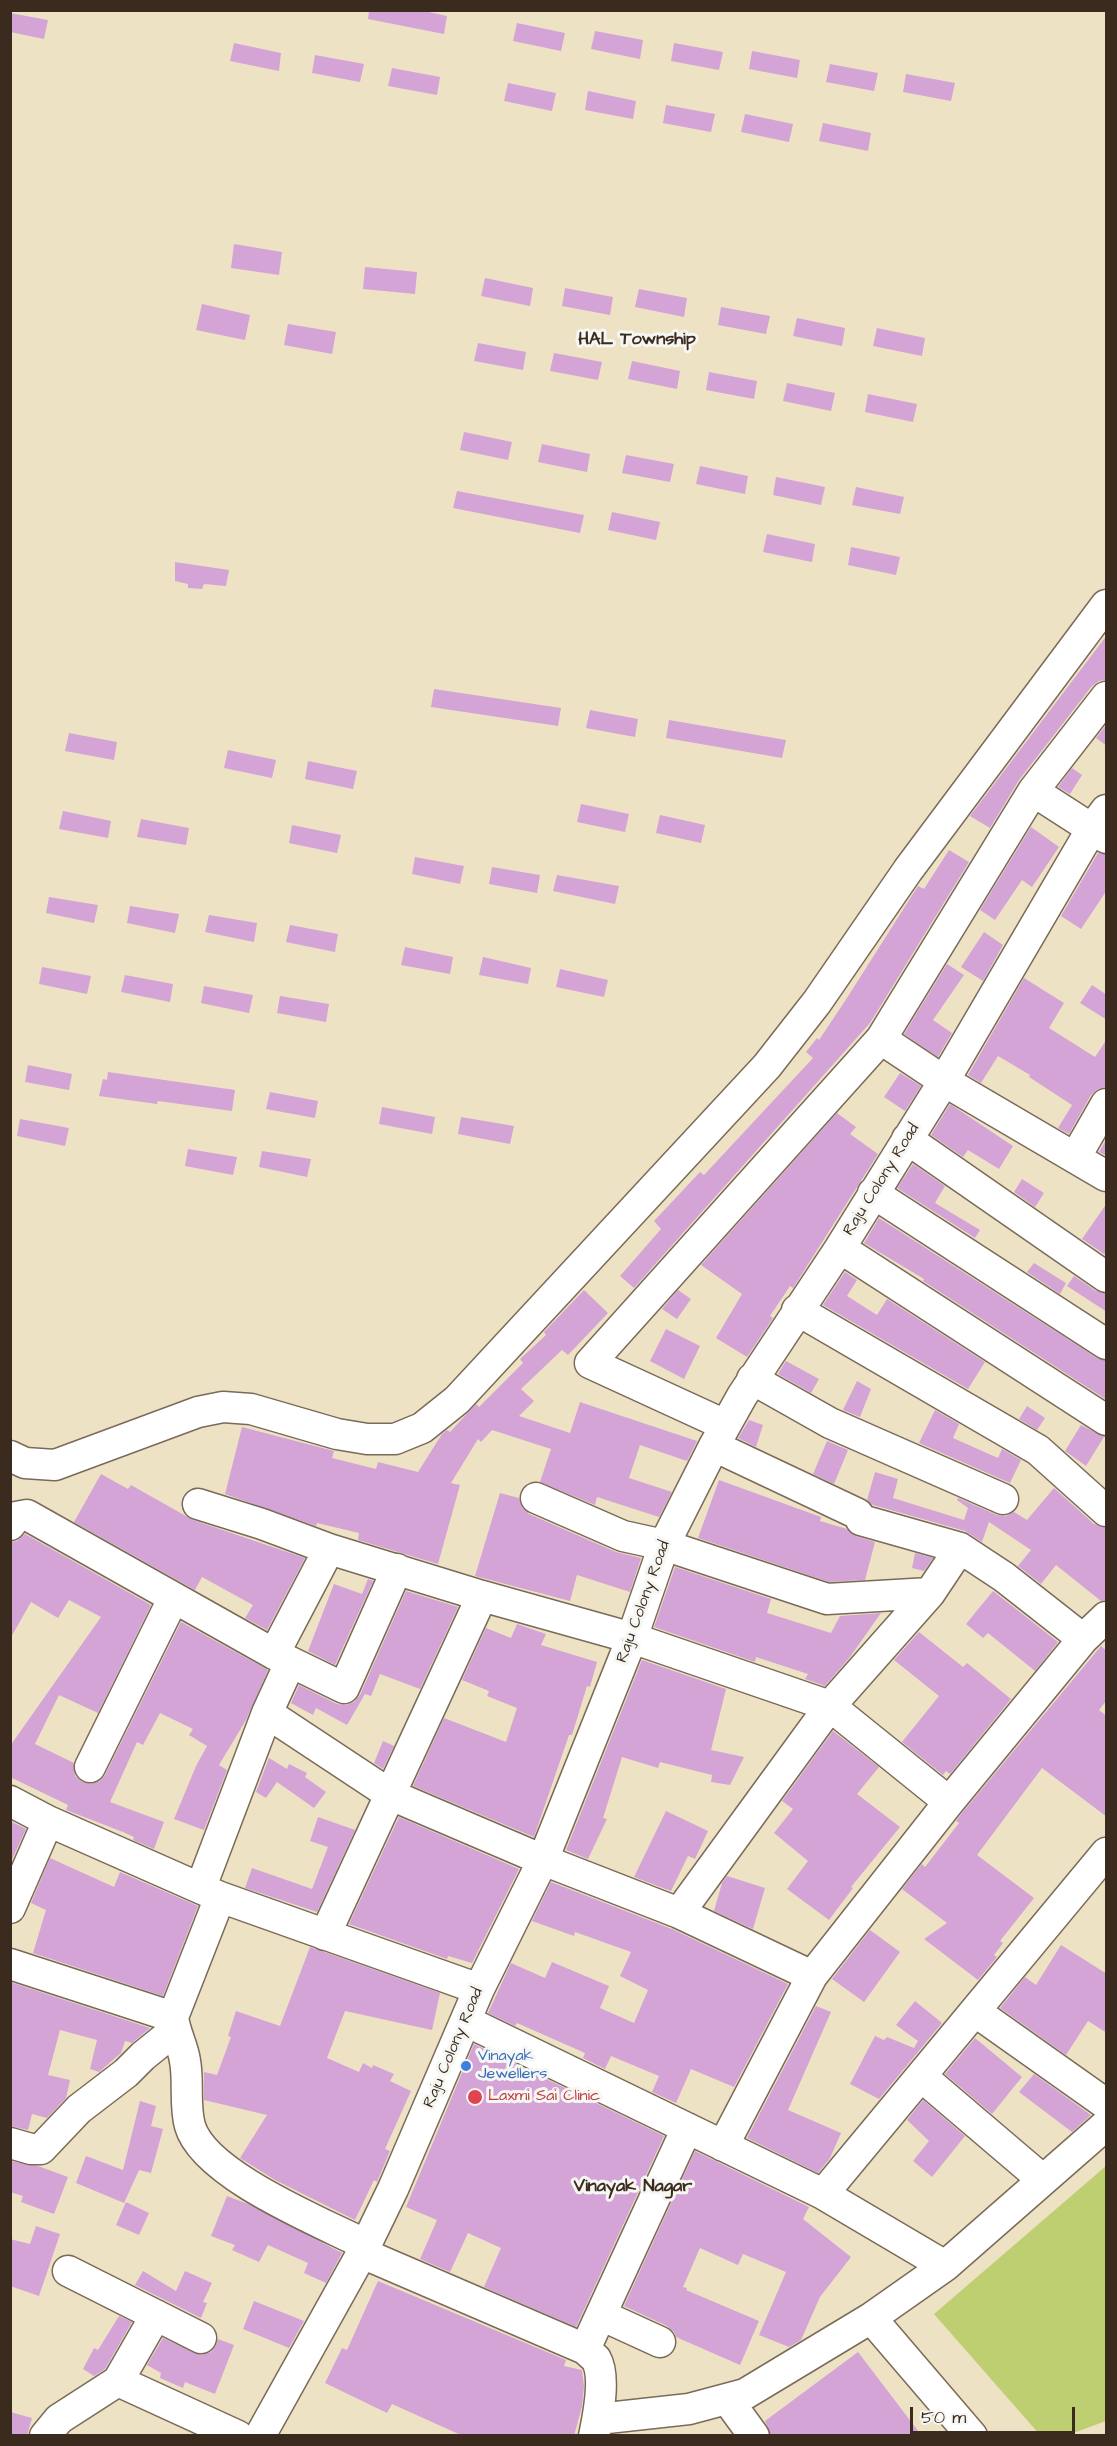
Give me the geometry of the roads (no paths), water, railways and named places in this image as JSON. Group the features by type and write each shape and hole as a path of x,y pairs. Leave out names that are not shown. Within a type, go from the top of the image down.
{"street":[{"path":"10,1456 25,1463 55,1465 198,1412 223,1407 251,1409 337,1434 367,1439 395,1439 422,1428 458,1400 767,1066 817,1002 908,870 1107,604"},
{"path":"723,2146 812,1976 949,1802 1098,1630 1004,1577 960,1548 861,1520 858,1514 590,1363 881,1039 1033,791 1107,697"},
{"path":"1033,791 1101,826"},
{"name":"Raju Colony Road","path":"260,2436 364,2249 466,2021 478,1989 543,1860 632,1638 664,1545 720,1436 752,1379 840,1248 1101,826"},
{"path":"881,1039 944,1081 1107,1176"},
{"path":"1075,1158 1107,1104"},
{"path":"908,1139 1107,1277"},
{"path":"873,1193 1107,1344"},
{"path":"840,1248 1107,1420"},
{"path":"797,1310 1038,1450 1107,1511"},
{"path":"752,1379 830,1423 1004,1499"},
{"path":"536,1498 623,1536 664,1545 827,1599 930,1593"},
{"path":"198,1504 262,1524 329,1549 482,1596 632,1638 830,1706 949,1802"},
{"path":"10,1525 16,1517 27,1515 282,1659 344,1688 398,1569"},
{"path":"679,1913 830,1706 930,1593 960,1548"},
{"path":"10,2143 41,2149 79,2109 126,2073 174,2024 211,1892 282,1659 329,1549"},
{"path":"325,1935 482,1596"},
{"path":"90,1767 173,1599"},
{"path":"267,1713 391,1795 543,1860 679,1913 812,1976"},
{"path":"10,1801 48,1821 211,1892 478,1989"},
{"path":"10,1908 48,1821"},
{"path":"823,2194 1107,1853"},
{"path":"10,1964 174,2024"},
{"path":"976,2013 1107,2104"},
{"path":"466,2021 823,2194 945,2266"},
{"path":"174,2024 185,2061 190,2127 207,2155 240,2181 364,2249 585,2349 596,2360 601,2376 596,2427 689,2409 745,2394 871,2318 945,2266 1107,2125"},
{"path":"928,2082 1043,2180"},
{"path":"585,2349 687,2127"},
{"path":"68,2271 201,2338"},
{"path":"45,2436 59,2419 118,2380 156,2314"},
{"path":"601,2315 660,2342"},
{"path":"871,2318 972,2436"},
{"path":"118,2380 238,2436"},
{"path":"727,2399 754,2436"}],"place":[{"name":"Vinayak Jewellers","path":"466,2066"},
{"name":"Laxmi Sai Clinic","path":"475,2097"}],"district":[{"name":"HAL Township","path":"637,340"},
{"name":"Vinayak Nagar","path":"633,2187"}]}
